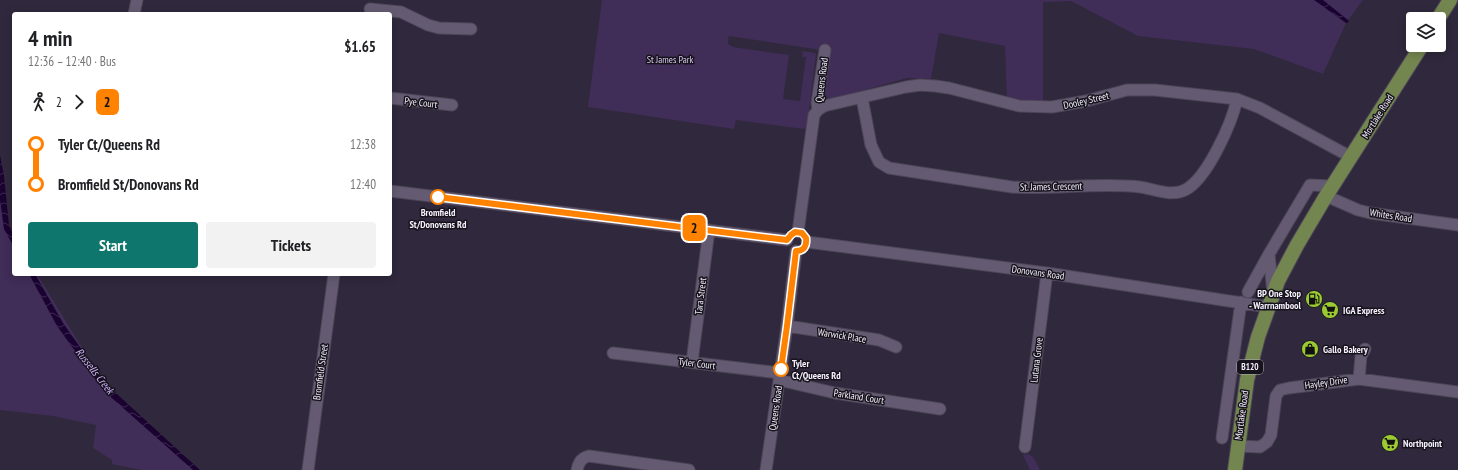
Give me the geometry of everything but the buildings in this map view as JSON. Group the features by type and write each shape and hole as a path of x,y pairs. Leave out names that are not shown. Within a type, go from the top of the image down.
{"main road":[{"path":"1442,12 1450,0"},
{"name":"Mortlake Road","path":"1234,470 1247,380 1258,337 1273,294 1288,260 1329,191 1418,52"}],"street":[{"path":"134,12 137,0"},
{"path":"370,8 401,12 428,25 440,28 471,29"},
{"name":"Queens Road","path":"798,232 825,50"},
{"name":"Dooley Street","path":"816,112 824,106 920,85 949,88 1019,106 1052,107 1086,101 1127,90 1155,90 1237,99 1260,108 1351,157"},
{"name":"Pye Court","path":"392,98 452,105"},
{"name":"St. James Crescent","path":"862,98 871,145 879,162 889,168 1012,187 1140,187 1172,193 1184,191 1194,184 1208,164 1221,144 1237,99"},
{"path":"1248,292 1310,185 1329,191"},
{"path":"392,191 787,240"},
{"name":"Whites Road","path":"1329,191 1358,210 1458,225"},
{"name":"Tara Street","path":"692,362 709,230"},
{"path":"798,232 804,235 806,242 804,249 796,251 790,247 787,240 792,233 798,232"},
{"name":"Donovans Road","path":"806,242 1047,273 1268,307"},
{"name":"Queens Road","path":"766,470 787,326 796,251"},
{"name":"Mortlake Road","path":"1269,254 1273,294"},
{"name":"Lutana Grove","path":"1025,447 1047,273"},
{"name":"Bromfield Street","path":"308,470 334,276"},
{"name":"Mortlake Road","path":"1222,438 1240,302"},
{"name":"Warwick Place","path":"787,326 879,340 896,347"},
{"path":"1359,379 1361,356 1365,349"},
{"name":"Tyler Court","path":"613,353 692,362 779,377"},
{"name":"Parkland Court","path":"779,377 834,393 940,408"},
{"name":"Hayley Drive","path":"1237,446 1260,447 1267,442 1272,434 1276,396 1280,390 1300,386 1359,379 1458,392"},
{"path":"577,470 583,458 589,456 688,470"}],"green space":[{"name":"St James Park","path":"602,0 1363,0 1346,23 1323,74 1254,49 1138,36 1071,1 1043,2 1043,107 1007,103 1005,46 939,33 931,79 907,78 828,99 822,89 827,51 729,36 728,44 733,47 789,55 783,99 800,101 806,57 802,57 803,51 815,53 816,55 807,126 804,129 736,120 734,129 588,107"},
{"path":"0,168 7,224 12,233 12,276 38,276 106,387 197,470 142,470 112,464 112,460 93,448 96,425 53,416 0,410"},
{"path":"1028,454 1033,457 1040,470 1030,470 1023,455"}],"water":[{"path":"1314,0 1323,0 1348,20 1349,23 1346,23"},
{"path":"0,155 4,176 9,225 12,232 12,243 4,229 0,200"},
{"name":"Russells Creek","path":"30,276 36,276 63,323 107,385 200,470 193,470 104,391 57,326"}],"bus line":[{"name":"2","path":"438,197 787,240 795,232 802,233 806,238 806,246 804,249 796,251 781,369"}],"place":[{"name":"Bromfield St/Donovans Rd","path":"438,197"},
{"name":"BP One Stop - Warrnambool","path":"1314,299"},
{"name":"IGA Express","path":"1330,310"},
{"name":"Gallo Bakery","path":"1310,349"},
{"name":"Tyler Ct/Queens Rd","path":"781,369"},
{"name":"Northpoint","path":"1390,443"}]}
